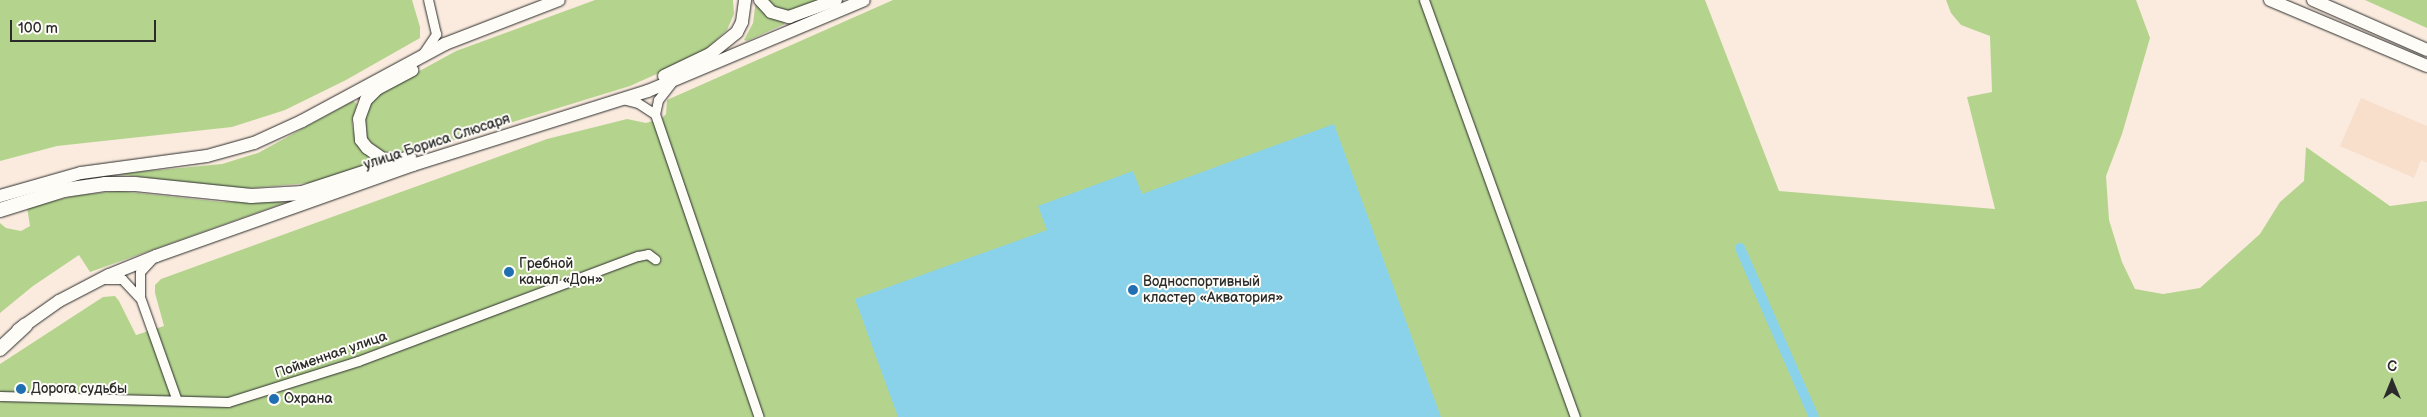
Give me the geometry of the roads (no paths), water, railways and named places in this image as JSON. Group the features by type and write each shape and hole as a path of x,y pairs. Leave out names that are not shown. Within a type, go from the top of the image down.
{"main road":[{"path":"0,210 18,197 80,173 235,150 302,121 420,56 559,0"},
{"path":"648,91 649,83 710,54 732,37 742,22 745,0"},
{"path":"760,0 771,12 789,17 836,0"},
{"name":"улица Бориса Слюсаря","path":"0,344 59,300 97,281 156,256 470,146 648,91 864,0"},
{"path":"2270,0 2427,66"},
{"path":"2313,0 2427,50"},
{"path":"409,158 383,159 374,154 361,140 358,119 366,100 377,89 432,59 433,50"},
{"path":"0,196 18,197 105,184 135,184 251,196 302,193 456,142 470,146"},
{"path":"0,349 26,325"}],"street":[{"path":"420,56 434,41 435,21 428,0"},
{"path":"1424,0 1575,417"},
{"path":"673,81 658,100 655,114 760,417"},
{"path":"622,100 638,103 655,114"},
{"name":"Пойменная улица","path":"0,396 176,398 228,402 270,390 474,319 638,256 648,254 655,259"},
{"path":"156,256 140,272 140,297 176,398"},
{"path":"97,281 122,279 140,297"}],"water":[{"path":"1334,124 1441,417 898,417 855,299 1047,230 1038,206 1133,171 1142,194"}],"waterway":[{"path":"1740,248 1814,417"}],"place":[{"name":"Гребной канал «Дон»","path":"509,272"},
{"name":"Водноспортивный кластер «Акватория»","path":"1133,290"},
{"name":"Дорога судьбы","path":"21,389"},
{"name":"Охрана","path":"274,399"}]}
